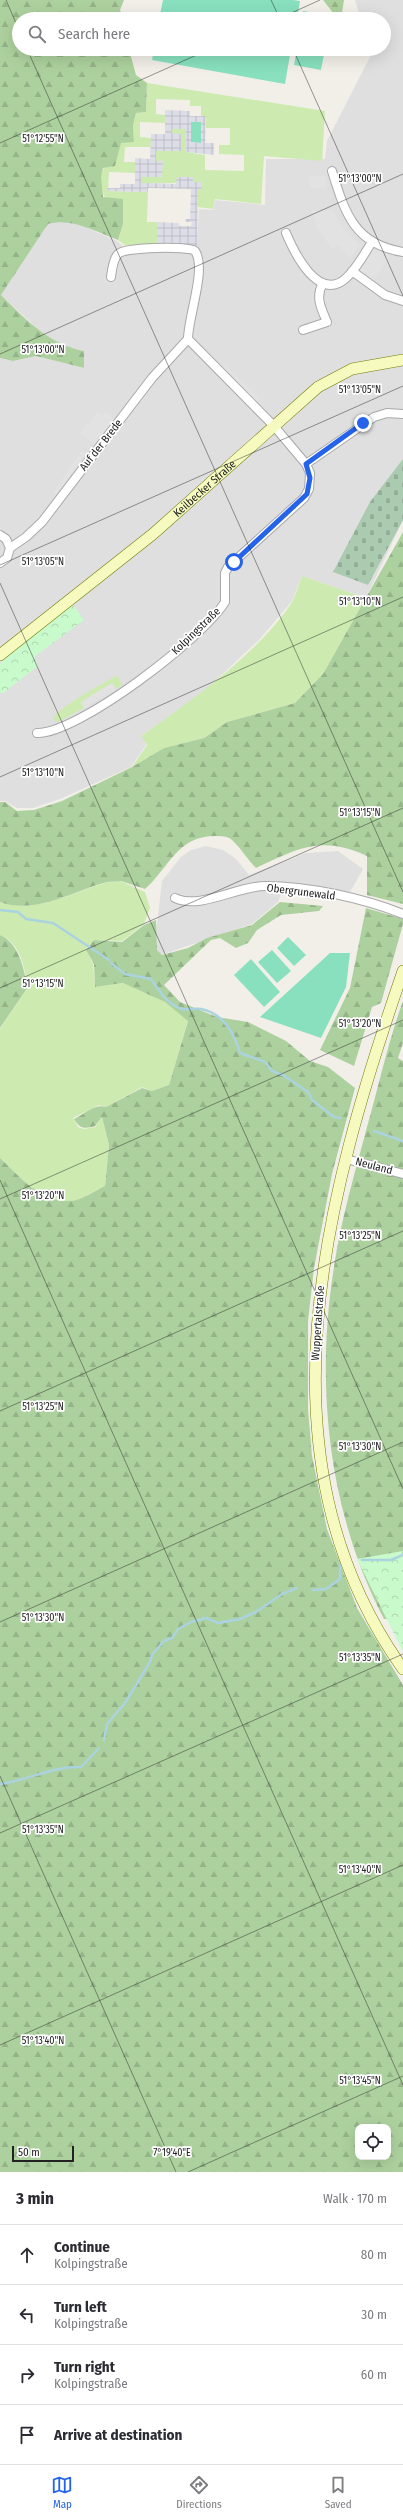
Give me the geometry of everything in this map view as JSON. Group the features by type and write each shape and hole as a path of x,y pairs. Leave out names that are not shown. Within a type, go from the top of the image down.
{"main road":[{"name":"Keilbecker Straße","path":"0,655 153,534 318,387 339,374 359,367 403,360"},
{"name":"Wuppertalstraße","path":"403,971 346,1159 325,1255 317,1321 315,1377 318,1433 324,1479 342,1551 364,1604 403,1669"}],"street":[{"path":"332,171 347,215 357,229 372,242 403,252"},
{"path":"286,233 299,262 311,275 323,283 338,283 352,271 372,242"},
{"path":"111,277 115,259 121,251 153,249 195,251 199,259 188,339 274,426 306,464 374,417 387,413 403,414"},
{"path":"352,271 385,295 403,302"},
{"path":"303,330 327,322 318,298 319,290 323,283"},
{"name":"Auf der Brede","path":"0,563 8,556 10,548 26,537 42,522 152,378 188,339"},
{"name":"Kolpingstraße","path":"37,733 59,728 128,688 176,652 218,612 226,599 225,574 228,567 307,494 310,478 306,464"},
{"path":"0,535 6,539 10,548"},
{"name":"Obergrunewald","path":"175,898 190,903 261,886 284,887 328,894 403,914"},
{"name":"Neuland","path":"346,1159 403,1174"}],"shaded area":[{"path":"355,0 403,0 403,520 366,598 302,576 292,601 259,640 200,695 142,735 146,745 131,767 60,799 33,808 17,808 5,801 0,801 0,358 13,361 36,356 83,368 84,351 66,348 42,333 1,295 48,224 59,220 83,226 117,241 123,246 197,242 199,209 213,210 215,200 265,205 266,159 325,159 327,141 370,56 391,56 391,12 359,12"},
{"path":"165,110 190,111 190,116 206,116 205,143 214,143 214,155 186,152 186,129 172,129 172,133 181,134 181,151 156,151 156,161 163,161 162,177 141,177 141,183 176,184 177,177 193,177 193,182 202,182 202,190 198,190 197,249 182,244 157,244 157,222 179,223 179,226 191,226 192,222 185,222 186,219 190,219 191,189 148,188 148,192 108,191 108,188 120,188 120,184 135,184 135,158 150,159 151,134 165,134","holes":["191,122 201,122 201,143 191,142"]},
{"path":"310,176 326,176 326,189 310,188"},
{"path":"332,210 344,230 360,245 350,258 338,245 332,250 316,225 312,211"},
{"path":"373,246 391,255 373,281 356,269"},
{"path":"225,365 260,398 256,402 223,369"},
{"path":"98,412 103,416 106,412 115,419 94,444 80,433"},
{"path":"82,450 86,453 56,495 53,493"},
{"path":"112,683 115,689 84,708 81,702"},
{"path":"206,846 223,850 236,859 249,875 306,853 338,851 363,869 350,892 341,894 285,884 278,902 252,924 161,955 157,950 156,933 162,881 181,857 191,850"}],"green space":[{"path":"0,0 124,0 120,10 121,12 12,12 12,56 131,56 136,75 147,83 146,112 136,113 133,126 134,142 121,143 115,166 103,168 101,176 103,197 123,199 123,224 118,240 83,226 65,222 48,224 1,295 29,322 49,337 72,348 84,351 84,368 36,356 13,361 0,358"},
{"path":"163,0 300,1 298,12 160,12"},
{"path":"323,0 344,0 342,12 332,12"},
{"path":"153,56 290,56 285,84 152,60"},
{"path":"296,56 324,56 321,70 294,65"},
{"path":"147,83 325,111 322,161 264,156 261,204 215,199 213,209 198,207 198,190 202,182 141,184 141,177 162,161 156,161 156,151 172,133 172,129 186,129 186,152 205,155 205,170 244,171 244,155 219,154 219,145 230,145 230,128 206,128 206,117 201,116 201,106 190,106 190,100 156,99 156,114 165,115 165,123 140,122 140,137 151,138 151,147 125,147 124,162 135,162 135,173 109,172 108,191 148,192 147,222 157,222 157,244 182,244 182,249 130,249 118,240 123,224 105,198 100,182 104,168 118,150 121,142 134,142 133,126 136,113 146,112"},
{"path":"191,121 201,122 201,143 190,142"},
{"path":"403,459 403,520 368,585 333,572 370,502"},
{"path":"403,532 403,904 367,895 367,856 351,850 336,846 323,845 310,847 285,855 256,868 231,839 217,836 202,837 191,841 182,847 145,889 121,881 107,882 41,904 27,906 0,902 0,802 5,802 17,811 34,810 62,801 132,767 164,748 204,738 227,722 295,703 323,674"},
{"path":"302,576 366,598 323,674 295,703 227,722 204,738 164,748 132,767 147,745 141,736 202,692 262,640 292,602"},
{"path":"72,603 84,620 34,657 38,666 2,694 0,692 0,664 16,647"},
{"path":"118,676 122,685 116,689 112,683 81,702 84,708 58,722 53,720 61,710 91,690"},
{"path":"120,881 145,892 150,908 144,924 122,941 94,940 86,949 93,964 95,987 124,983 165,1002 188,1020 169,1085 152,1091 142,1087 106,1107 99,1105 73,1118 78,1127 84,1129 95,1127 102,1117 109,1145 105,1186 75,1200 60,1201 50,1198 32,1187 0,1158 0,1029 28,987 23,964 17,950 13,944 0,935 0,902 14,905 41,904 108,882"},
{"path":"280,902 323,906 319,911 281,915 257,930 248,943 236,948 220,938 211,940 164,985 180,1002 217,1017 248,1022 286,1041 310,1061 328,1067 355,1088 332,1174 314,1268 308,1321 308,1409 312,1456 327,1529 357,1608 403,1685 403,2172 0,2172 0,1158 32,1187 50,1198 60,1201 71,1201 84,1197 105,1186 109,1145 102,1117 95,1126 88,1128 78,1125 74,1119 97,1106 106,1107 142,1088 152,1091 169,1085 188,1021 165,1002 123,983 95,987 94,964 86,950 94,940 122,942 144,925 156,920 157,950 162,955 188,948 207,938 252,925"},
{"path":"366,908 403,919 403,924 381,1003 372,1007 354,1066 320,1050 350,988"},
{"path":"0,935 12,944 20,957 28,987 0,1028"},
{"path":"288,937 306,955 294,966 277,948"},
{"path":"272,950 291,971 277,983 258,962"},
{"path":"330,953 350,953 346,987 321,1038 260,1017"},
{"path":"251,959 280,992 264,1007 234,975"},
{"path":"403,1001 403,1043 398,1058 403,1061 403,1650 388,1619 384,1619 365,1578 350,1535 339,1492 331,1447 327,1402 326,1357 328,1312 340,1231 384,1064"},
{"path":"403,1551 403,1652 357,1559"}],"waterway":[{"path":"0,910 18,912 26,919 53,923 109,960"},
{"path":"111,963 125,974 151,979 164,997 177,1007 182,1009 201,1009 216,1015 231,1031 240,1053 265,1062 272,1071 283,1075 308,1092 312,1100 334,1117 340,1118"},
{"path":"374,1131 403,1141"},
{"path":"362,1560 391,1560 403,1555"},
{"path":"313,1590 326,1589 340,1579 340,1561"},
{"path":"104,1740 107,1724 125,1703 150,1662 152,1655 164,1641 172,1638 178,1629 191,1622 206,1618 218,1623 240,1619 256,1612 282,1594 297,1588"},
{"path":"0,1784 21,1780 50,1771 71,1767 81,1767 99,1748"}],"route":[{"path":"234,562 307,494 309,489 310,473 306,464 325,452 363,423"}]}
